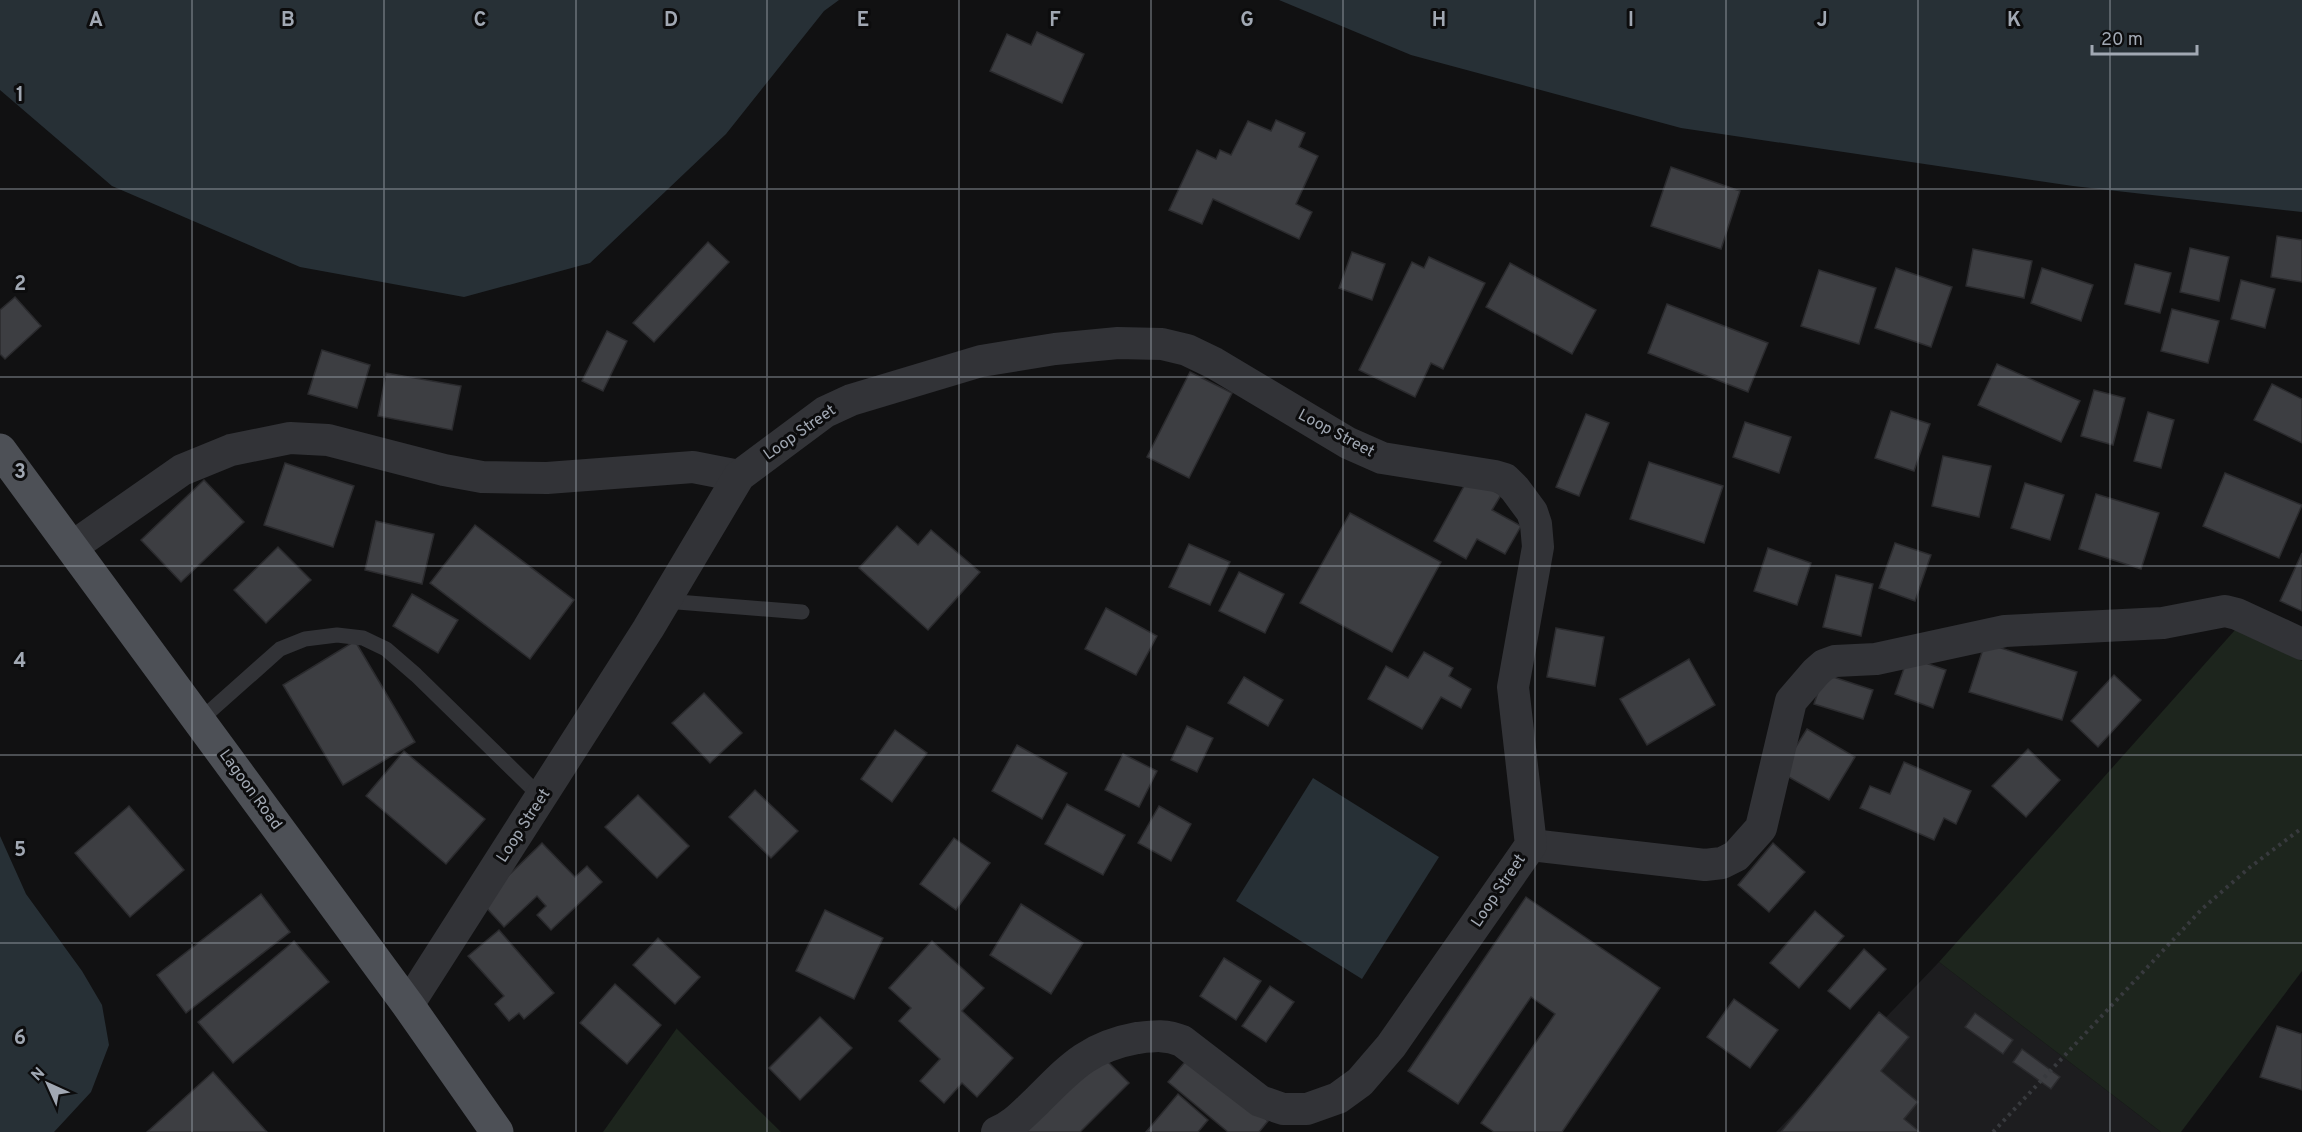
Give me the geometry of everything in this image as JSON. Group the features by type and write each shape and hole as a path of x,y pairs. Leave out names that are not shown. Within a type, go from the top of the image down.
{"main road":[{"name":"Lagoon Road","path":"0,450 408,1005 497,1132"}],"street":[{"name":"Loop Street","path":"408,1005 542,798 665,601 739,476 825,412 851,400 981,361 1055,349 1118,343 1162,344 1187,350 1214,363 1348,443 1382,458 1505,479 1532,512 1536,524 1538,547 1513,687 1531,845 1391,1046 1360,1082 1338,1098 1307,1109 1283,1109 1260,1101 1182,1041 1172,1036 1158,1035 1107,1046 1085,1056 1018,1119 997,1132"},
{"path":"72,547 182,470 231,450 290,438 328,440 444,470 482,477 547,478 693,467 739,476"},
{"path":"1531,845 1705,865 1722,863 1736,856 1761,828 1791,701 1816,672 1824,665 1835,661 1876,659 2006,631 2163,623 2225,611 2237,614 2302,644"}],"lane":[{"path":"665,601 802,612"},
{"path":"199,721 280,649 305,639 337,635 363,638 386,649 401,662 542,798"}],"path":[{"path":"1993,1132 2202,909 2249,868 2302,828"}],"shaded area":[{"path":"0,0 839,0 824,11 726,134 590,263 464,297 300,267 112,186 0,90"},
{"path":"1279,0 2302,0 2302,212 2073,186 1681,128 1411,55"},
{"path":"2235,630 2302,661 2302,971 2181,1132 2161,1132 1939,962"},
{"path":"1313,778 1439,857 1362,979 1236,901"},
{"path":"0,836 26,894 82,971 102,1005 109,1045 91,1092 54,1132 0,1132"},
{"path":"1939,962 2161,1132 1776,1132"},
{"path":"677,1029 781,1132 603,1132"}],"building":[{"path":"1037,32 1084,54 1062,103 990,71 1007,34 1031,45"},
{"path":"1276,120 1305,133 1299,147 1318,156 1296,204 1312,212 1299,239 1213,199 1202,224 1169,210 1197,150 1216,159 1220,150 1231,155 1248,121 1271,131"},
{"path":"1671,167 1740,191 1721,249 1651,226"},
{"path":"2277,236 2302,240 2302,282 2271,277"},
{"path":"708,242 729,262 654,342 633,323"},
{"path":"2190,248 2229,257 2219,301 2180,292"},
{"path":"1973,249 2032,261 2024,298 1966,286"},
{"path":"1352,252 1385,264 1372,300 1339,288"},
{"path":"1429,257 1485,283 1443,369 1431,363 1415,397 1359,370 1412,262 1424,268"},
{"path":"1510,263 1596,310 1572,354 1486,307"},
{"path":"2135,264 2171,273 2160,313 2125,304"},
{"path":"1896,268 1952,287 1931,347 1875,328"},
{"path":"2042,268 2093,285 2081,321 2031,303"},
{"path":"1819,270 1876,288 1859,344 1801,326"},
{"path":"2241,280 2275,289 2265,328 2231,319"},
{"path":"15,297 41,326 5,359 0,354 0,310"},
{"path":"1667,304 1768,343 1748,392 1648,353"},
{"path":"2172,309 2219,321 2208,363 2161,351"},
{"path":"607,331 627,341 603,391 582,381"},
{"path":"322,350 370,365 357,408 308,394"},
{"path":"1997,364 2080,401 2061,442 1978,405"},
{"path":"1190,372 1232,393 1189,478 1147,457"},
{"path":"386,373 461,386 452,430 378,416"},
{"path":"2272,384 2302,399 2302,443 2254,420"},
{"path":"2094,390 2125,398 2113,445 2081,436"},
{"path":"1891,411 1930,424 1914,471 1875,458"},
{"path":"2148,412 2174,420 2161,468 2134,461"},
{"path":"1586,414 1609,423 1579,496 1556,487"},
{"path":"1745,422 1791,437 1779,473 1733,457"},
{"path":"1943,456 1991,466 1979,517 1932,506"},
{"path":"1649,462 1723,486 1704,543 1630,519"},
{"path":"285,463 354,486 333,547 264,525"},
{"path":"2225,473 2302,505 2279,558 2203,526"},
{"path":"1469,477 1501,495 1492,510 1521,526 1505,554 1477,539 1466,559 1434,541"},
{"path":"204,480 244,522 181,582 141,540"},
{"path":"2025,483 2064,495 2050,540 2011,528"},
{"path":"2096,494 2159,513 2141,569 2079,549"},
{"path":"1350,513 1441,562 1392,652 1300,603"},
{"path":"376,521 434,534 422,584 365,570"},
{"path":"475,525 574,600 530,659 430,583"},
{"path":"897,526 918,545 931,530 980,572 928,630 859,568"},
{"path":"1895,543 1931,555 1915,601 1879,588"},
{"path":"1189,544 1230,562 1210,605 1169,587"},
{"path":"278,547 311,580 266,623 234,590"},
{"path":"1768,548 1811,563 1797,605 1754,591"},
{"path":"2302,553 2302,611 2280,601"},
{"path":"1239,572 1284,594 1265,633 1219,611"},
{"path":"1836,575 1873,584 1861,636 1823,627"},
{"path":"412,594 458,620 438,653 393,626"},
{"path":"1106,608 1157,636 1136,675 1085,649"},
{"path":"1556,628 1604,637 1595,686 1547,677"},
{"path":"355,641 415,742 343,785 283,685"},
{"path":"1985,643 2077,672 2062,720 1969,692"},
{"path":"1424,652 1453,668 1449,676 1471,689 1461,708 1441,697 1422,729 1368,699 1386,666 1408,678"},
{"path":"1908,657 1946,670 1933,708 1895,694"},
{"path":"1689,659 1715,705 1647,745 1620,699"},
{"path":"1824,674 1873,690 1863,719 1814,704"},
{"path":"2114,675 2141,700 2098,747 2071,721"},
{"path":"1244,677 1283,700 1268,726 1228,703"},
{"path":"704,693 742,733 710,763 672,723"},
{"path":"1187,726 1213,738 1197,772 1171,760"},
{"path":"1807,729 1855,757 1829,800 1780,772"},
{"path":"895,730 927,753 892,802 861,779"},
{"path":"1017,745 1067,773 1042,819 992,791"},
{"path":"2028,749 2060,780 2026,817 1992,786"},
{"path":"404,751 485,819 446,864 366,796"},
{"path":"1123,754 1157,771 1139,807 1105,790"},
{"path":"1904,762 1971,791 1956,824 1944,818 1934,840 1860,808 1870,786 1890,794"},
{"path":"755,790 798,831 771,858 729,817"},
{"path":"638,795 689,846 657,878 605,827"},
{"path":"1067,804 1125,835 1103,875 1045,844"},
{"path":"129,806 184,870 130,917 75,853"},
{"path":"1159,806 1191,824 1171,861 1138,843"},
{"path":"954,838 990,863 956,910 920,884"},
{"path":"542,843 575,877 587,866 602,882 551,930 537,915 546,906 537,896 504,927 481,902"},
{"path":"1773,843 1805,872 1769,912 1738,885"},
{"path":"261,894 290,932 186,1013 157,975"},
{"path":"1526,897 1660,988 1562,1132 1494,1132 1481,1123 1555,1014 1531,997 1458,1104 1408,1071"},
{"path":"1021,904 1083,943 1051,994 990,955"},
{"path":"825,910 883,938 854,999 796,971"},
{"path":"1815,911 1844,936 1799,988 1770,963"},
{"path":"499,930 554,993 524,1019 519,1013 509,1021 495,1004 504,996 468,956"},
{"path":"658,938 700,977 675,1004 633,965"},
{"path":"294,941 329,982 233,1063 198,1022"},
{"path":"932,941 984,988 962,1011 1013,1058 977,1097 962,1083 944,1103 920,1081 940,1059 899,1021 911,1008 889,988"},
{"path":"1864,949 1886,969 1850,1009 1828,991"},
{"path":"1224,958 1261,981 1236,1020 1200,996"},
{"path":"615,984 661,1025 627,1064 580,1023"},
{"path":"1270,986 1294,1002 1266,1042 1242,1026"},
{"path":"1734,999 1778,1030 1750,1068 1707,1037"},
{"path":"1879,1012 1909,1037 1881,1071 1918,1102 1904,1119 1920,1132 1781,1132"},
{"path":"1975,1013 2013,1040 2003,1054 1965,1027"},
{"path":"820,1017 852,1048 800,1100 769,1068"},
{"path":"2277,1026 2302,1034 2302,1090 2260,1077"},
{"path":"2022,1049 2060,1077 2051,1089 2013,1062"},
{"path":"1098,1052 1129,1083 1080,1132 1019,1132"},
{"path":"1190,1056 1268,1121 1259,1132 1228,1132 1168,1082"},
{"path":"213,1072 267,1132 147,1132"},
{"path":"1178,1094 1208,1120 1198,1132 1146,1132"}]}
